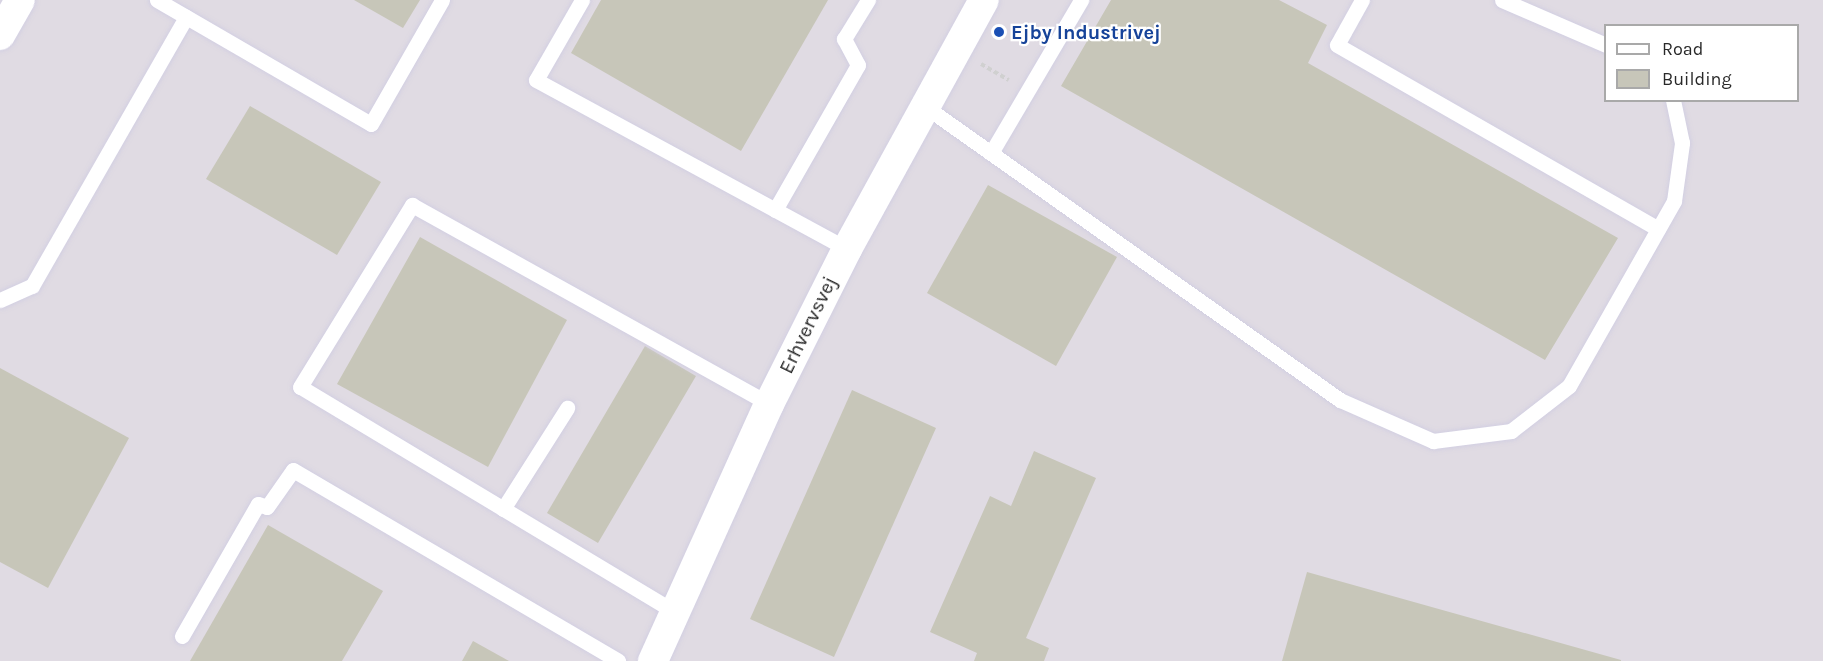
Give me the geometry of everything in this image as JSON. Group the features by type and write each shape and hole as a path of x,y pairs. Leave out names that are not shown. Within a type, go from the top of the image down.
{"street":[{"path":"0,35 20,0"},
{"name":"Erhvervsvej","path":"663,658 675,612 769,404 922,105 984,0"}],"lane":[{"path":"157,0 371,124 442,0"},
{"path":"582,0 536,80 847,249"},
{"path":"775,210 858,65 844,39 868,0"},
{"path":"991,153 1081,0"},
{"path":"1362,0 1337,45 1658,230"},
{"path":"1502,0 1604,45"},
{"path":"0,300 32,286 186,17"},
{"path":"922,105 1340,400 1433,441 1511,431 1569,386 1674,201 1682,143 1673,102"},
{"path":"675,612 300,387 412,205 769,404"},
{"path":"504,509 567,408"},
{"path":"182,636 258,504 267,507 293,470 618,661"}],"path":[{"path":"954,49 1027,91"}],"shaded area":[{"path":"0,0 1823,0 1823,661 0,661"}],"building":[{"path":"354,0 420,0 403,28"},
{"path":"601,0 828,0 741,151 571,53"},
{"path":"1111,0 1279,0 1327,25 1308,63 1618,238 1545,360 1061,86"},
{"path":"250,106 381,182 337,255 206,179"},
{"path":"988,185 1117,257 1056,366 927,293"},
{"path":"420,237 567,320 488,467 337,384"},
{"path":"645,346 696,376 598,543 547,513"},
{"path":"0,368 129,438 48,588 0,562"},
{"path":"852,390 936,428 834,657 750,619"},
{"path":"1034,451 1096,478 1026,638 1049,648 1044,661 974,661 977,653 930,632 990,496 1011,506"},
{"path":"268,525 383,591 342,661 190,661"},
{"path":"1307,572 1621,660 1621,661 1282,661"},
{"path":"473,641 509,661 462,661"}],"place":[{"name":"Ejby Industrivej","path":"999,32"}]}
